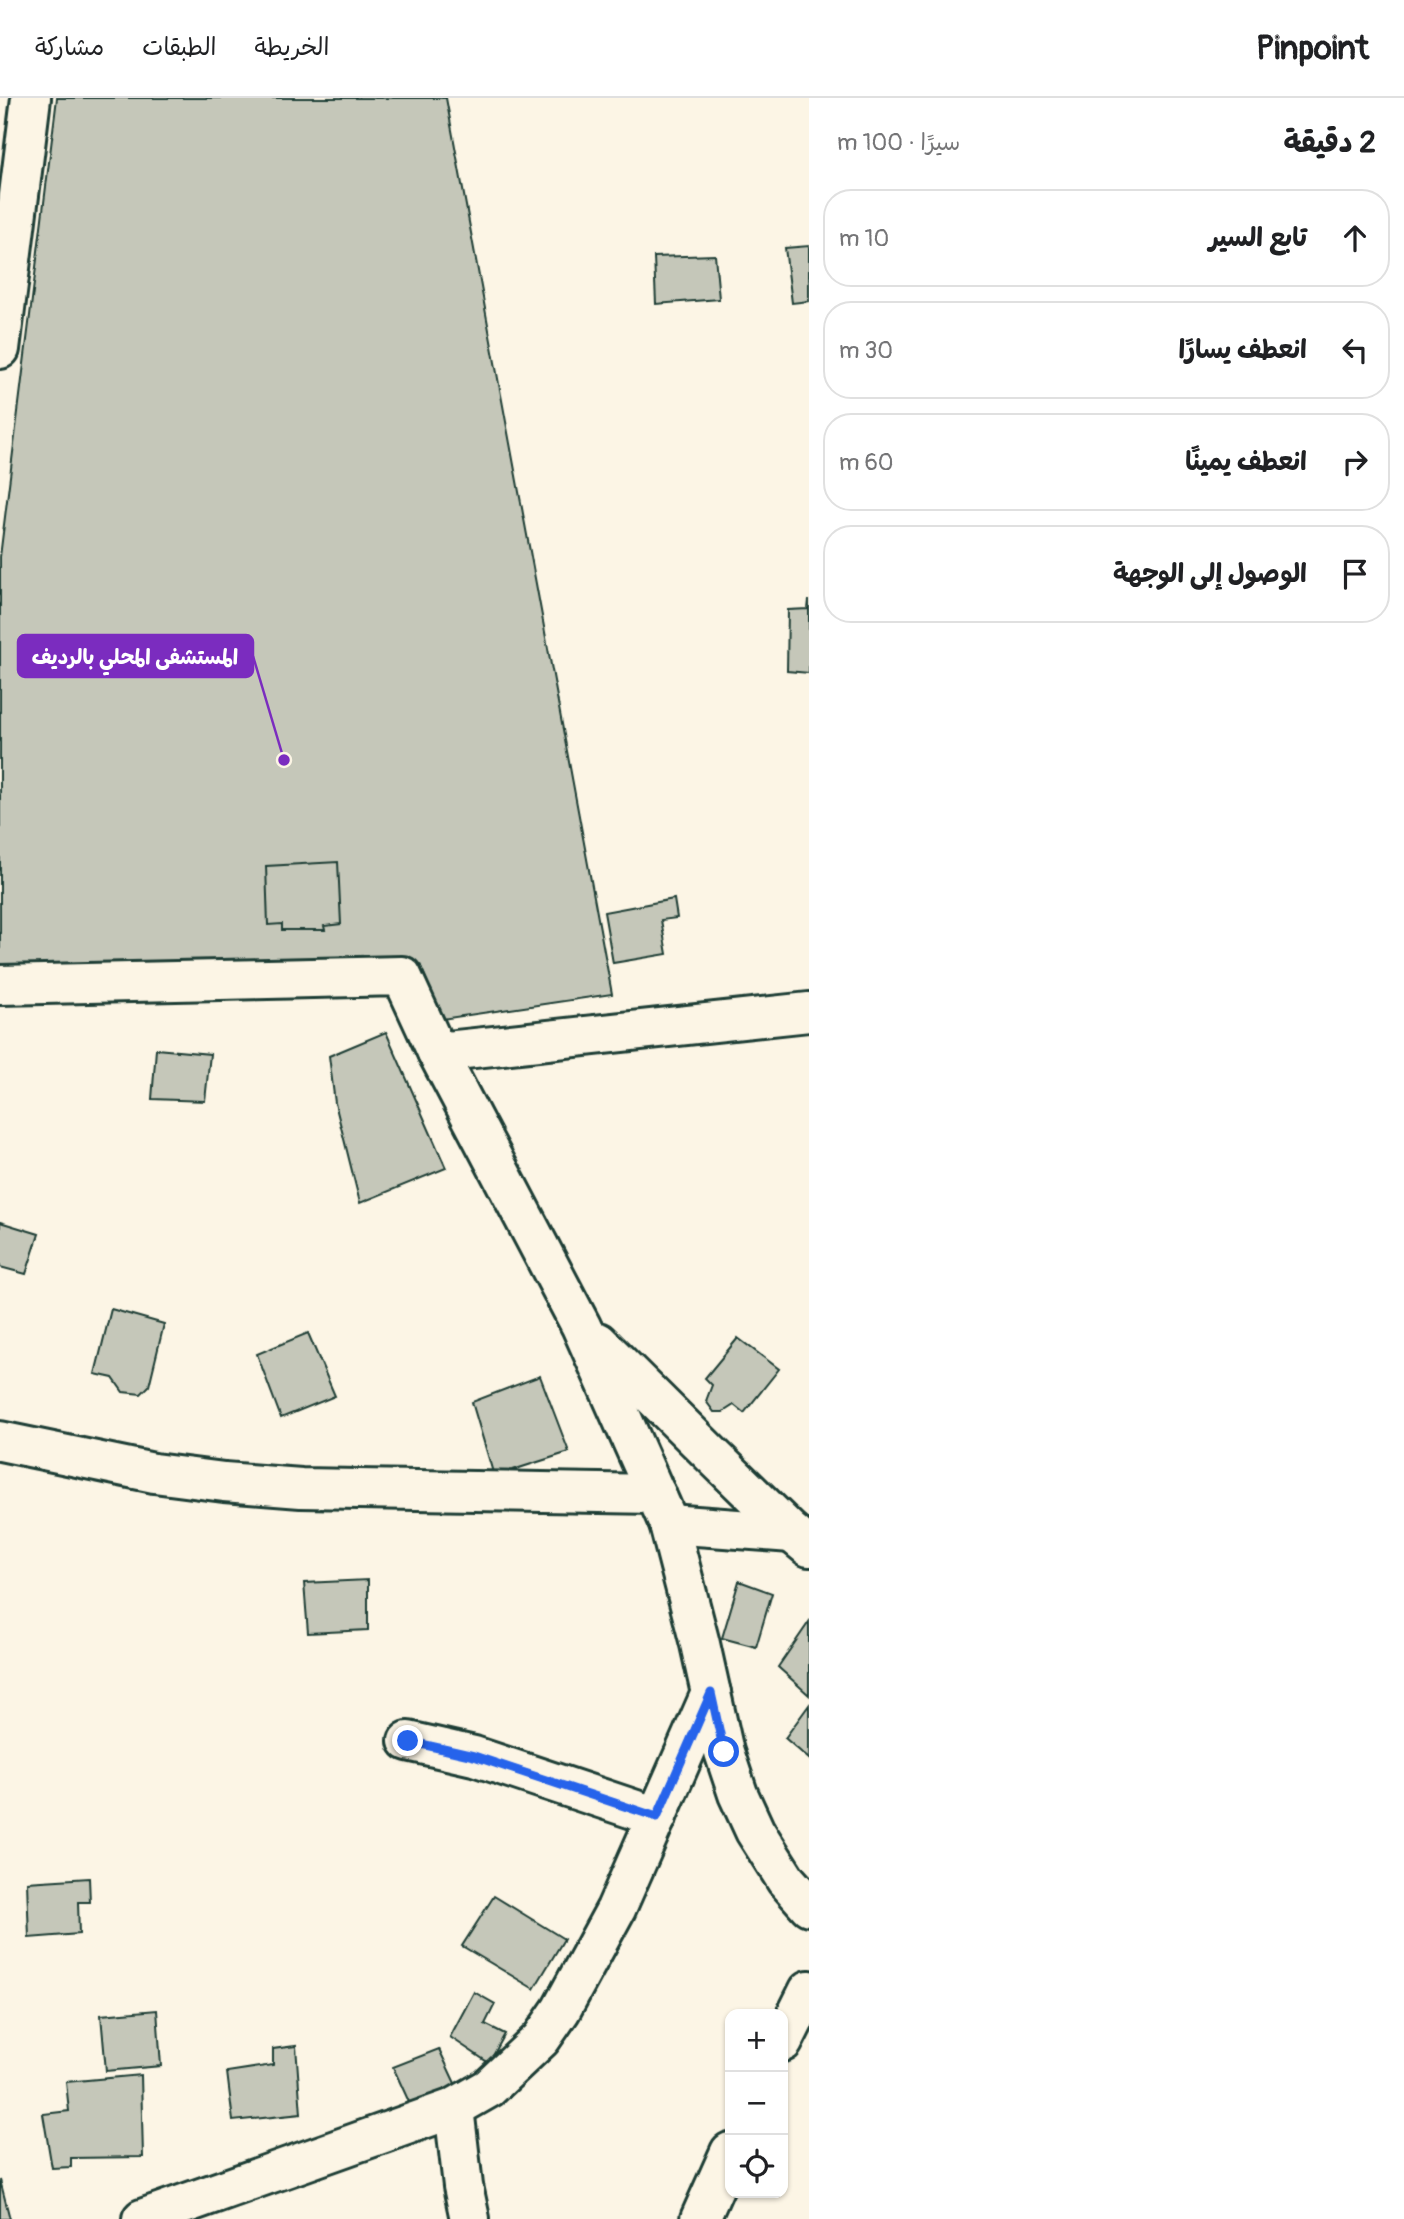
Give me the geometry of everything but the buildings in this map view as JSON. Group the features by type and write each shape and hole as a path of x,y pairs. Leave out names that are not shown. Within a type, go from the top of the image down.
{"street":[{"path":"0,349 31,98"},
{"path":"0,985 401,976 437,1052 581,1326 662,1509 737,1794 755,1831 786,1880 809,1906"},
{"path":"437,1052 809,1012"},
{"path":"581,1326 800,1540"},
{"path":"0,1441 154,1473 237,1483 662,1509 800,1540"},
{"path":"142,2219 454,2108 489,2088 541,2039 561,2010 616,1909 711,1693"},
{"path":"408,1741 474,1756 657,1817"},
{"path":"788,2032 809,1990"},
{"path":"454,2108 463,2186 470,2219"},
{"path":"700,2219 725,2163"}],"place":[{"name":"المستشفى المحلي بالرديف","path":"284,760"}],"route":[{"path":"408,1741 474,1756 657,1817 711,1693 724,1752"}]}
